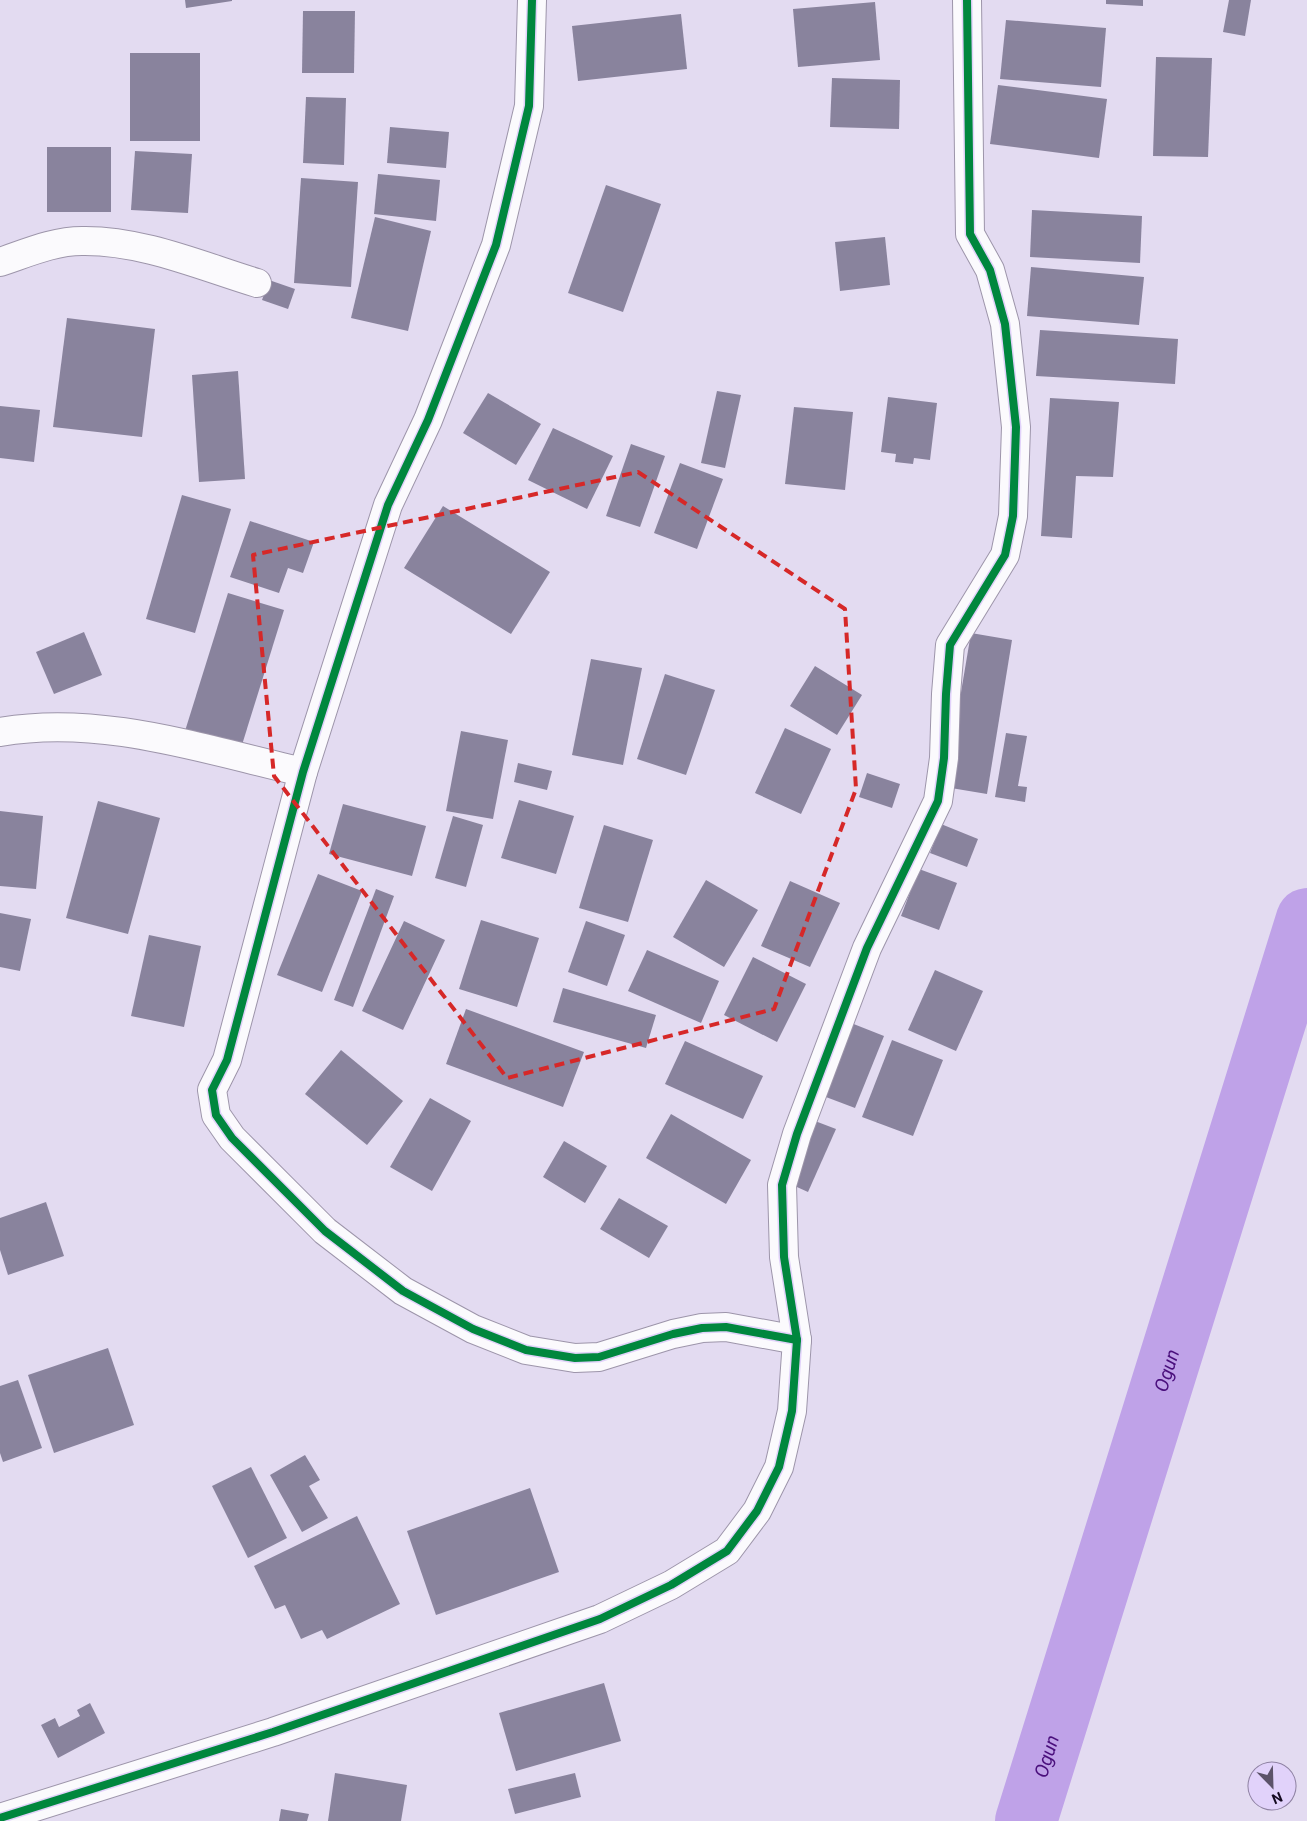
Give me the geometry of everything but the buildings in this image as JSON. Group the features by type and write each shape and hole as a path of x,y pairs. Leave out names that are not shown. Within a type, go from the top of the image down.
{"street":[{"path":"532,0 529,106 496,244 428,420 388,505 303,772 227,1060 212,1090 216,1115 232,1138 325,1231 403,1291 473,1329 526,1350 575,1358 600,1357 673,1334 702,1328 726,1327 797,1340"},
{"path":"0,1818 273,1732 600,1619 670,1585 728,1551 757,1511 779,1467 792,1411 797,1340 784,1257 782,1185 797,1134 867,948 938,801 944,758 950,645 1005,555 1013,516 1016,426 1005,324 990,270 970,234 967,0"},
{"path":"0,262 53,244 82,241 143,247 257,284"},
{"path":"0,732 31,726 111,728 303,772"}],"highlighted area":[{"path":"638,472 845,609 856,789 774,1009 507,1078 274,776 253,555"}],"waterway":[{"name":"Ogun","path":"1026,1821 1307,919"}],"cycle path":[{"path":"532,0 529,106 496,245 428,420 388,505 303,772 227,1060 212,1090 216,1115 232,1138 325,1231 403,1291 473,1329 526,1350 575,1358 599,1357 673,1334 702,1328 726,1327 797,1340"},
{"path":"0,1818 273,1732 600,1619 671,1585 727,1551 757,1511 779,1467 792,1411 797,1340 784,1257 782,1185 797,1134 867,948 938,801 944,758 950,645 1005,555 1013,516 1016,427 1005,324 990,270 970,234 967,0"}]}
